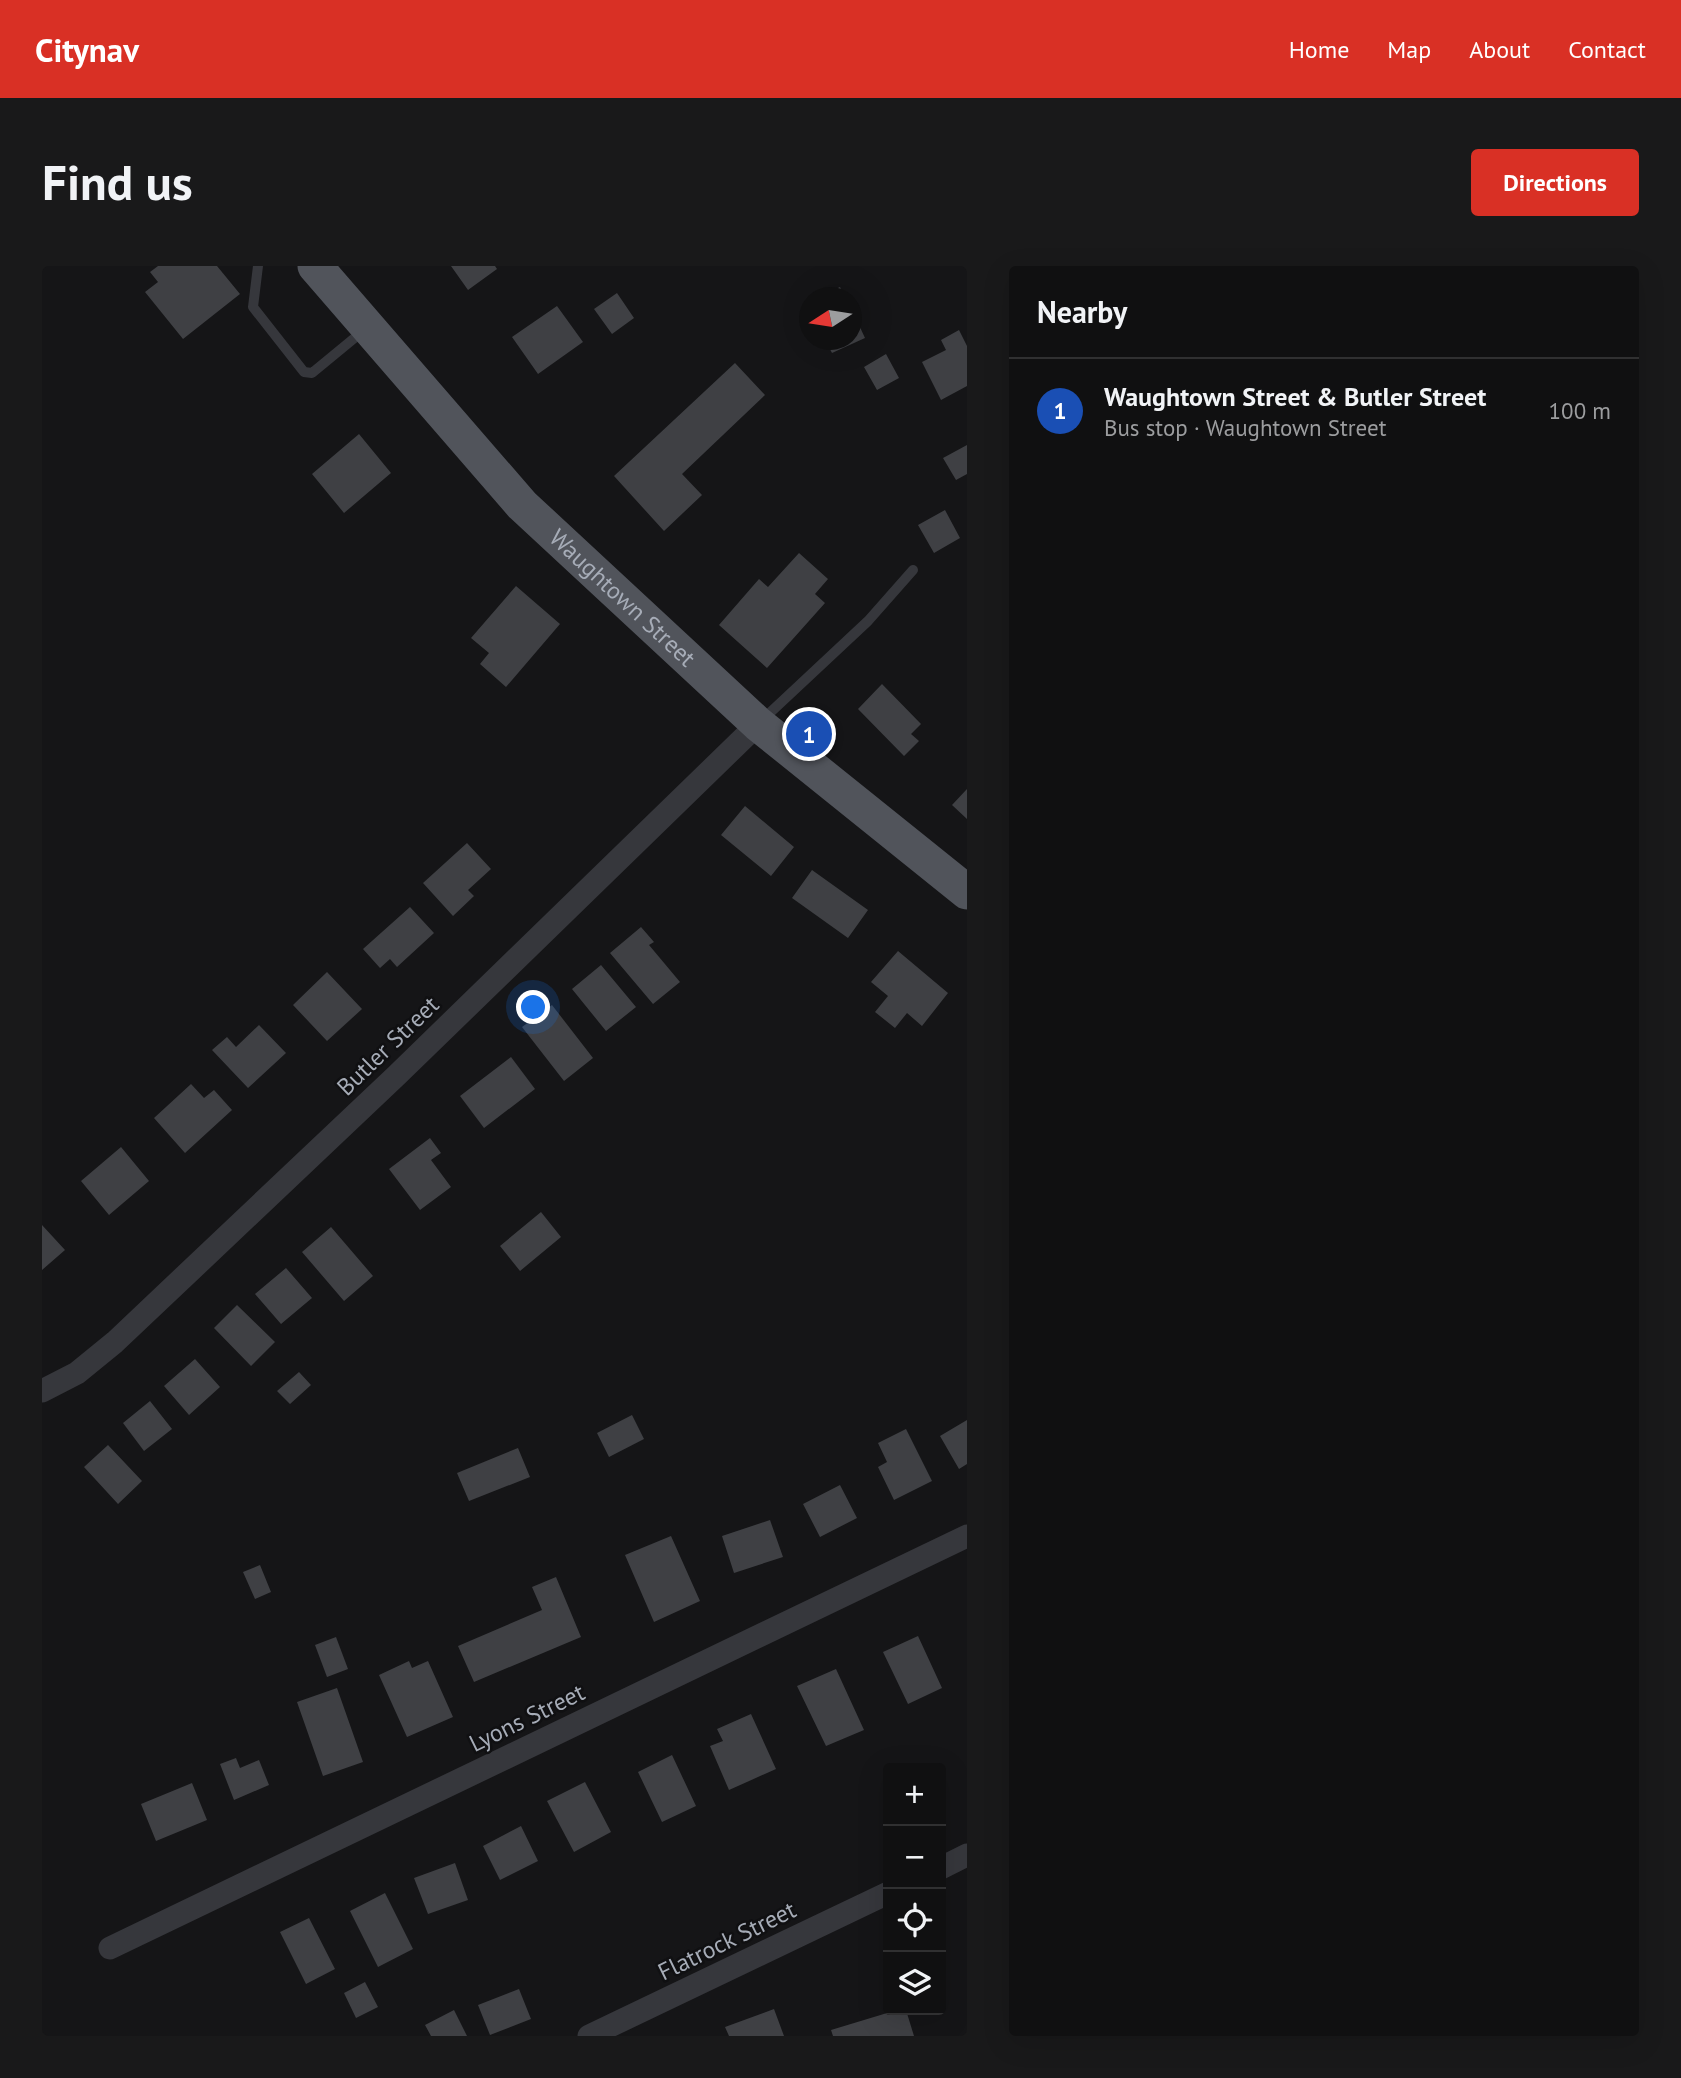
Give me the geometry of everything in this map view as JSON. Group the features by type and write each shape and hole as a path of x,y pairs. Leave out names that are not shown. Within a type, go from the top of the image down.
{"main road":[{"name":"Waughtown Street","path":"315,266 522,505 758,723 967,892"}],"street":[{"name":"Butler Street","path":"42,1391 77,1373 115,1342 396,1076 758,723"},
{"name":"Lyons Street","path":"110,1948 967,1536"},
{"path":"946,1866 967,1855"},
{"name":"Flatrock Street","path":"594,2035 883,1895"}],"lane":[{"path":"258,266 253,307 304,372 312,373 368,327"},
{"path":"758,723 868,621 913,570"}],"building":[{"path":"158,266 217,266 240,294 183,339 145,292 158,282 150,272"},
{"path":"451,266 495,266 497,269 468,290"},
{"path":"617,293 634,318 612,334 594,309"},
{"path":"557,306 583,342 538,374 512,337"},
{"path":"959,330 967,346 967,386 941,400 922,362 946,350 941,340"},
{"path":"886,354 899,378 877,390 864,367"},
{"path":"735,363 765,395 682,474 702,495 664,531 614,476"},
{"path":"359,434 391,473 344,513 312,474"},
{"path":"967,445 967,474 956,480 943,458"},
{"path":"945,510 960,538 934,553 918,525"},
{"path":"799,553 828,579 815,594 825,603 767,668 719,625 759,579 768,587"},
{"path":"516,586 560,624 506,687 480,664 489,653 471,638"},
{"path":"882,684 921,724 911,734 919,741 904,756 858,709"},
{"path":"967,789 967,819 952,805"},
{"path":"745,806 794,847 771,876 721,835"},
{"path":"467,843 491,869 468,890 474,896 453,916 423,883"},
{"path":"812,870 868,910 848,938 792,898"},
{"path":"410,907 434,933 397,967 390,959 380,968 363,949"},
{"path":"641,927 654,942 649,945 680,982 653,1004 610,953"},
{"path":"898,951 948,993 922,1026 907,1013 895,1028 875,1012 888,996 871,982"},
{"path":"601,965 636,1007 606,1031 572,989"},
{"path":"327,972 362,1009 327,1041 293,1005"},
{"path":"552,1005 593,1058 564,1081 522,1027"},
{"path":"259,1025 286,1053 248,1088 212,1050 227,1037 236,1047"},
{"path":"511,1057 535,1089 484,1128 460,1096"},
{"path":"191,1084 204,1098 214,1090 232,1110 185,1153 154,1118"},
{"path":"430,1138 441,1153 431,1160 451,1187 420,1210 389,1169"},
{"path":"121,1147 149,1181 109,1215 81,1181"},
{"path":"541,1212 561,1237 520,1271 500,1246"},
{"path":"42,1225 65,1250 42,1270"},
{"path":"331,1227 373,1276 344,1301 302,1252"},
{"path":"286,1268 312,1298 281,1324 255,1294"},
{"path":"237,1305 275,1342 251,1366 214,1328"},
{"path":"195,1359 220,1387 189,1415 164,1386"},
{"path":"299,1372 311,1385 290,1404 277,1391"},
{"path":"150,1401 172,1429 144,1451 123,1423"},
{"path":"632,1415 644,1439 609,1457 597,1433"},
{"path":"967,1420 967,1464 959,1469 940,1436"},
{"path":"906,1429 932,1481 894,1500 878,1467 887,1462 878,1443"},
{"path":"108,1445 142,1481 118,1504 84,1467"},
{"path":"518,1448 530,1477 469,1501 457,1473"},
{"path":"840,1485 857,1518 820,1537 803,1504"},
{"path":"770,1520 783,1557 734,1573 722,1536"},
{"path":"671,1536 700,1601 654,1622 625,1555"},
{"path":"260,1565 271,1592 255,1599 243,1572"},
{"path":"556,1577 581,1637 474,1682 458,1646 542,1610 532,1587"},
{"path":"918,1636 942,1688 908,1704 883,1652"},
{"path":"336,1637 348,1669 327,1677 315,1645"},
{"path":"409,1661 412,1668 428,1661 453,1717 407,1737 379,1675"},
{"path":"836,1669 864,1730 826,1746 797,1686"},
{"path":"337,1688 363,1762 323,1776 297,1702"},
{"path":"751,1714 776,1769 729,1790 710,1746 723,1741 717,1729"},
{"path":"672,1755 696,1806 662,1822 638,1772"},
{"path":"236,1758 240,1768 259,1760 269,1785 234,1800 220,1764"},
{"path":"585,1782 611,1832 574,1852 547,1801"},
{"path":"192,1783 207,1820 156,1841 141,1804"},
{"path":"521,1826 538,1861 500,1880 483,1846"},
{"path":"455,1863 468,1900 428,1914 414,1878"},
{"path":"385,1893 413,1949 378,1967 350,1911"},
{"path":"309,1918 335,1969 306,1984 280,1932"},
{"path":"365,1982 378,2007 356,2018 344,1993"},
{"path":"519,1989 531,2019 490,2035 478,2005"},
{"path":"774,2009 784,2036 729,2036 725,2027"},
{"path":"454,2010 467,2036 431,2036 425,2025"},
{"path":"883,2014 908,2015 914,2036 833,2036 831,2030"}],"place":[{"name":"Waughtown Street & Butler Street","path":"809,734"}]}
